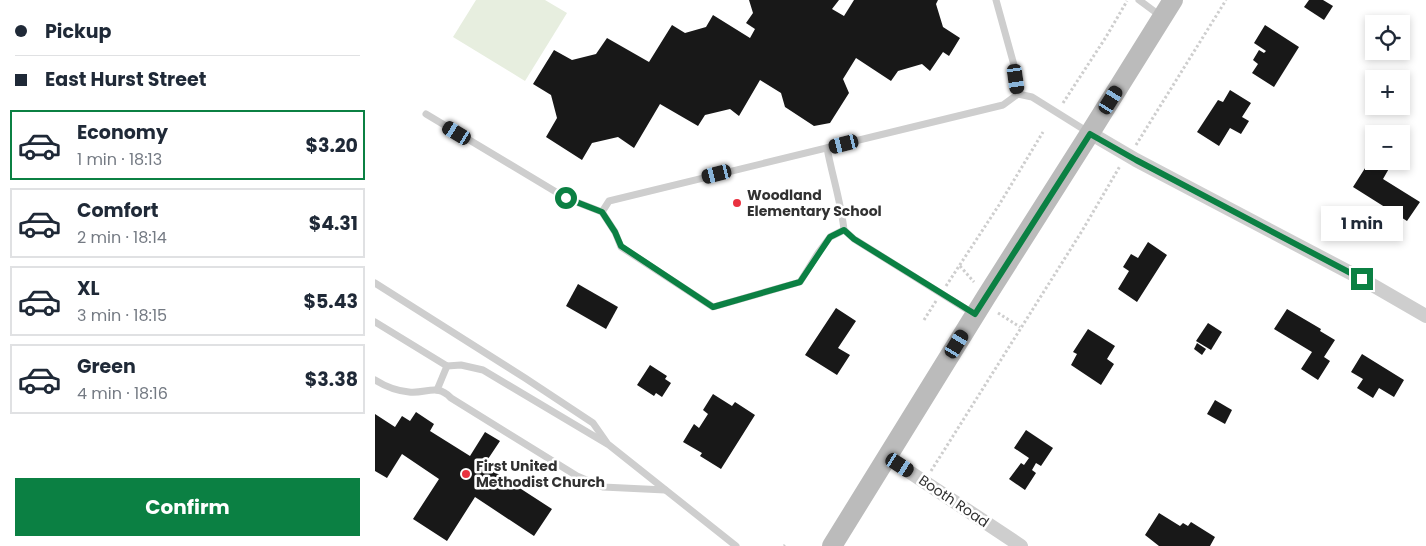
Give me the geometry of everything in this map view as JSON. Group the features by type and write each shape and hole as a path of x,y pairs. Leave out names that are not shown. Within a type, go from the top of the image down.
{"street":[{"path":"832,546 975,314 1168,8"},
{"path":"1090,134 1362,279 1426,316"},
{"name":"Booth Road","path":"887,457 1021,546"}],"lane":[{"path":"996,0 1014,65 1018,94"},
{"path":"1139,0 1168,8"},
{"path":"602,212 609,201 1003,105 1018,94 1032,97 1090,134"},
{"path":"426,114 566,198 602,212 615,232 621,246 713,307 800,282 830,237 844,230"},
{"path":"827,148 844,230 854,239 975,314"},
{"path":"375,283 593,423 609,445"},
{"path":"375,322 447,366 461,365 483,370 609,445 736,546"},
{"path":"437,390 447,366"},
{"path":"375,380 388,388 411,392 445,391 451,398 577,476 594,484 603,487 665,490"}],"path":[{"path":"1134,148 1226,0"},
{"path":"1064,101 1126,4"},
{"path":"949,282 1043,132"},
{"path":"930,473 1082,231 1121,164"},
{"path":"960,266 971,280"},
{"path":"924,320 933,305"},
{"path":"997,312 1020,327"}],"green space":[{"path":"476,0 545,0 567,13 525,81 453,37"}],"building":[{"path":"749,0 839,0 832,9 844,16 854,0 938,0 936,4 943,27 960,38 949,56 943,52 930,71 922,64 898,71 891,81 856,58 843,79 849,93 830,123 814,126 785,107 781,93 760,80 739,116 730,109 705,115 698,126 660,104 634,148 618,137 592,143 582,160 546,137 557,118 551,95 533,84 554,50 572,60 596,54 607,38 649,62 672,25 685,33 706,27 713,15 750,38 755,29 746,23 753,13"},
{"path":"1309,0 1323,0 1333,6 1324,20 1304,7"},
{"path":"1265,25 1299,47 1274,87 1252,73 1258,64 1253,60 1259,50 1264,53 1266,51 1254,43"},
{"path":"1230,90 1251,103 1242,117 1249,121 1241,134 1230,128 1219,146 1197,132 1218,100 1223,102"},
{"path":"1365,168 1365,170 1388,170 1383,179 1420,202 1407,221 1353,187"},
{"path":"1148,242 1167,255 1137,302 1118,289 1129,271 1123,267 1131,254 1138,258"},
{"path":"578,284 618,307 606,329 566,306"},
{"path":"836,308 856,321 838,348 850,355 837,375 805,355"},
{"path":"1287,309 1321,329 1320,331 1335,340 1324,357 1330,361 1318,380 1301,369 1312,352 1274,329"},
{"path":"1208,323 1222,332 1211,350 1196,341"},
{"path":"1088,329 1115,346 1107,359 1114,364 1101,385 1071,365 1077,354 1073,352"},
{"path":"1197,343 1206,349 1202,355 1194,349"},
{"path":"1362,354 1404,380 1394,397 1379,388 1373,398 1357,388 1363,379 1351,372"},
{"path":"650,365 667,376 665,379 671,383 662,397 656,393 654,396 637,385"},
{"path":"713,394 732,406 735,402 755,415 721,469 700,456 702,453 683,442 694,424 699,428 708,414 703,410"},
{"path":"1215,400 1232,410 1225,424 1207,414"},
{"name":"First United Methodist Church","path":"416,412 434,424 430,431 470,456 485,432 500,441 484,465 552,509 534,536 475,497 447,541 413,519 439,479 402,454 387,478 375,471 375,414 395,427 402,416 410,421"},
{"path":"1026,430 1053,448 1041,466 1036,463 1032,470 1036,473 1025,490 1009,479 1021,463 1024,465 1029,458 1014,448"},
{"path":"1159,513 1180,526 1183,523 1188,526 1191,522 1215,537 1210,546 1159,546 1145,535"}],"place":[{"name":"Woodland Elementary School","path":"737,203"},
{"name":"First United Methodist Church","path":"466,474"}],"route":[{"path":"566,198 602,212 615,232 621,246 713,307 800,282 830,237 844,230 854,239 975,314 1090,134 1362,279"}]}
